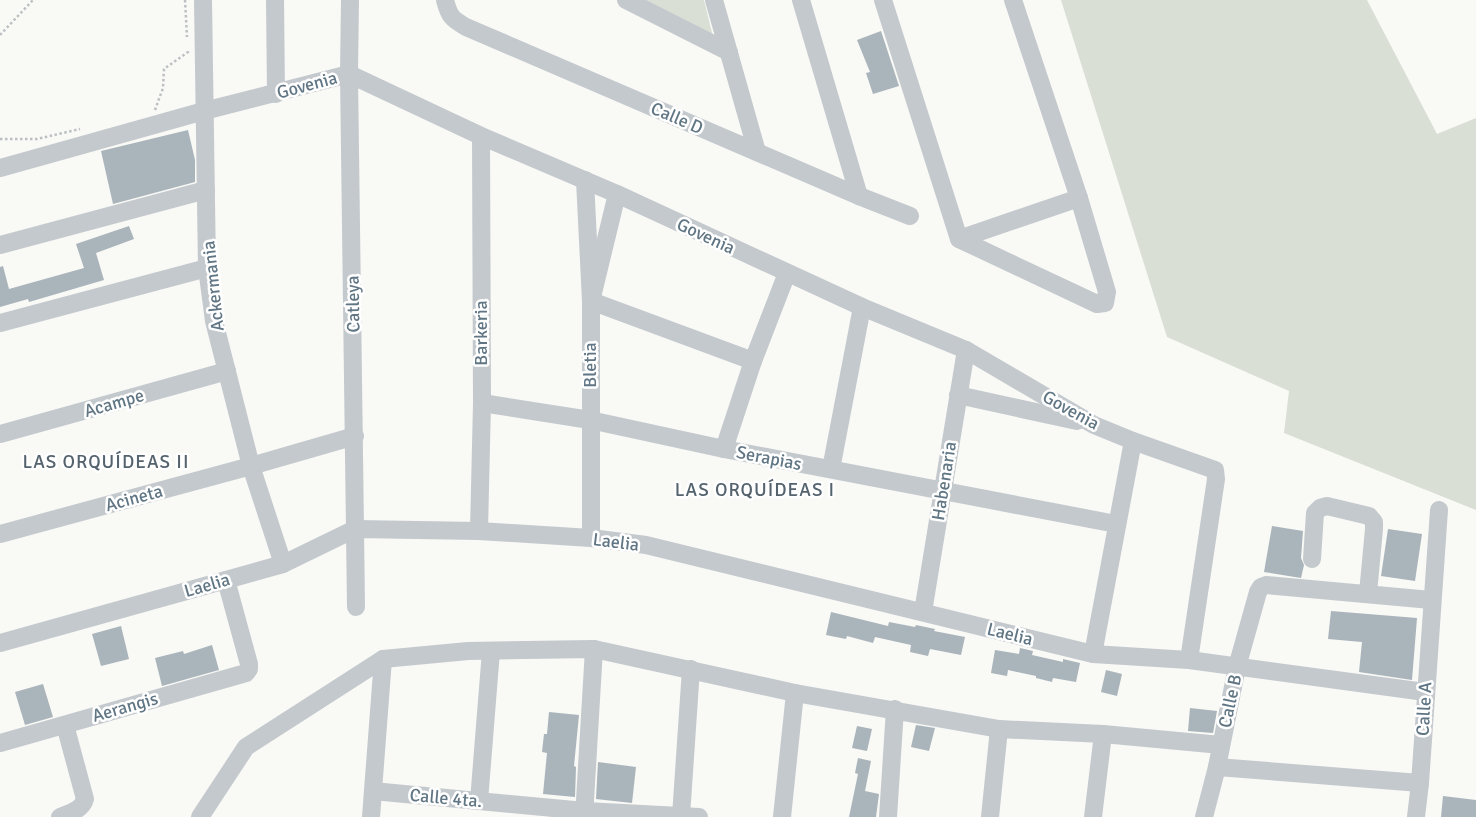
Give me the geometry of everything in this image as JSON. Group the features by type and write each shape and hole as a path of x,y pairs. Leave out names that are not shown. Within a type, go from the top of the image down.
{"street":[{"name":"Ackermania","path":"203,0 207,268 214,321 251,466 283,564"},
{"path":"275,0 276,94"},
{"name":"Catleya","path":"350,0 349,74 356,607"},
{"path":"626,0 729,52"},
{"path":"714,0 757,152"},
{"path":"801,0 859,196"},
{"path":"883,0 959,239 1097,304 1105,303 1107,292 1079,198 1013,0"},
{"name":"Calle D","path":"446,7 456,21 466,27 859,196 910,216"},
{"name":"Govenia","path":"0,168 204,111 349,74 481,136 617,194 862,307 966,350 1094,425 1215,470 1216,479 1189,660"},
{"name":"Barkeria","path":"479,531 482,403 481,136"},
{"path":"584,180 591,301 753,361"},
{"path":"0,244 206,190"},
{"name":"Bletia","path":"591,538 591,301 617,194"},
{"path":"959,239 1079,198"},
{"path":"0,323 207,268"},
{"path":"724,449 753,361 787,273"},
{"path":"831,470 862,307"},
{"name":"Habenaria","path":"923,612 966,350"},
{"name":"Acampe","path":"0,434 228,371"},
{"path":"958,395 1094,425"},
{"name":"Serapias","path":"482,403 590,420 724,449 1116,524"},
{"name":"Acineta","path":"0,534 355,436"},
{"path":"1093,654 1133,441"},
{"path":"1312,559 1315,514 1320,508 1327,506 1369,516 1374,522 1374,529 1368,593 1431,600"},
{"name":"Calle A","path":"1416,817 1439,510"},
{"name":"Laelia","path":"0,643 283,564 355,529 479,531 591,538 646,545 1093,654 1189,660 1425,692"},
{"name":"Aerangis","path":"0,743 246,673 249,670 249,664 226,580"},
{"name":"Calle B","path":"1204,817 1217,767 1237,667 1261,587 1266,585 1368,593"},
{"path":"584,814 594,648"},
{"path":"200,817 246,746 383,659 468,651 594,648 795,693 999,729 1103,734 1221,745"},
{"path":"479,801 491,651"},
{"path":"371,817 383,659"},
{"path":"681,816 691,669"},
{"path":"782,817 795,693"},
{"path":"888,817 894,709"},
{"path":"60,817 79,809 84,804 85,799 65,725"},
{"path":"990,817 999,729"},
{"path":"1093,817 1103,734"},
{"path":"1217,767 1420,783"},
{"name":"Calle 4ta.","path":"373,791 479,801 584,814 699,817"}],"path":[{"path":"0,35 33,0"},
{"path":"154,111 163,88 164,69 188,52 185,0"},
{"path":"0,139 37,138 84,128"}],"shaded area":[{"path":"631,0 704,0 713,37"},
{"path":"1061,0 1367,0 1437,134 1476,118 1476,510 1284,433 1289,391 1167,337"}],"building":[{"path":"881,31 899,86 873,94 866,73 870,72 857,40"},
{"path":"188,130 195,160 195,182 113,204 101,151"},
{"path":"129,226 134,239 96,253 104,280 29,302 28,299 0,307 0,267 3,266 9,289 84,268 76,244"},
{"path":"1272,526 1303,531 1301,558 1304,565 1301,578 1264,572"},
{"path":"1388,529 1422,534 1415,581 1381,576"},
{"path":"1331,611 1417,618 1412,680 1359,672 1362,642 1328,639"},
{"path":"831,612 888,626 889,622 915,627 916,625 935,629 934,631 965,637 961,655 930,649 928,656 910,652 911,645 875,637 873,643 847,636 846,639 826,635"},
{"path":"121,626 129,659 101,666 92,634"},
{"path":"212,645 219,670 162,686 155,658 183,651 184,654"},
{"path":"1020,648 1033,651 1032,655 1063,662 1063,659 1080,663 1076,682 1053,678 1052,682 1036,678 1036,676 1008,670 1007,676 991,673 995,650 1019,654"},
{"path":"1106,670 1122,674 1117,696 1101,692"},
{"path":"43,684 53,717 25,725 15,692"},
{"path":"1190,708 1217,711 1213,733 1188,731"},
{"path":"549,712 579,715 574,766 576,767 575,797 543,794 547,753 542,752 544,734 547,734"},
{"path":"916,725 935,728 929,751 911,747"},
{"path":"857,726 872,729 867,751 852,748"},
{"path":"858,758 871,761 865,791 879,794 876,817 849,817 858,774 855,773"},
{"path":"598,762 636,767 632,803 596,799"},
{"path":"1443,796 1476,800 1476,817 1441,817"}],"district":[{"name":"LAS ORQUÍDEAS II","path":"106,462"},
{"name":"LAS ORQUÍDEAS I","path":"755,490"}]}
